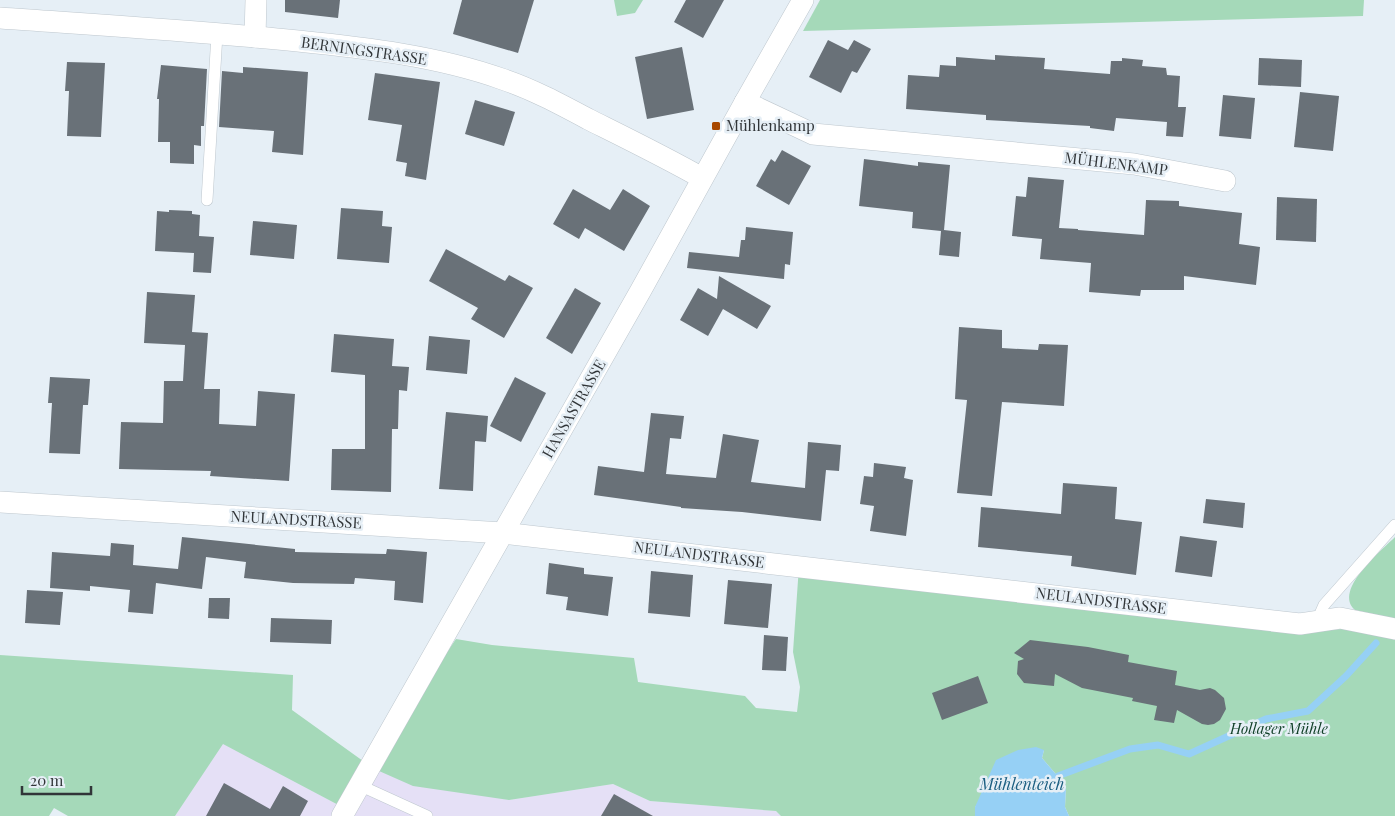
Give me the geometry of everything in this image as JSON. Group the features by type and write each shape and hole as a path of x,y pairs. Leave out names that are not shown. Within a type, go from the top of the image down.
{"street":[{"path":"254,36 256,0"},
{"name":"HANSASTRASSE","path":"342,816 641,290 803,0"},
{"name":"BERNINGSTRASSE","path":"0,18 254,36 408,55 455,65 503,79 551,100 702,178"},
{"name":"MÜHLENKAMP","path":"745,102 813,134 1134,164 1225,181"},
{"name":"NEULANDSTRASSE","path":"0,502 503,532 1300,624 1340,618 1395,629"}],"lane":[{"path":"207,200 217,34"},
{"path":"1317,621 1324,605 1395,525"},
{"path":"359,785 427,816"}],"shaded area":[{"path":"223,743 346,809 370,767 509,800 613,784 650,801 776,811 781,816 175,816"}],"green space":[{"path":"614,0 643,0 635,13 617,16"},
{"path":"820,0 1364,0 1363,16 803,31"},
{"path":"1395,537 1395,619 1355,610 1350,602 1350,592 1354,582 1370,561"},
{"name":"Hollager Mühle","path":"799,566 1297,632 1357,628 1395,636 1395,816 1069,816 1065,807 1066,786 1042,758 1044,750 975,807 975,816 781,816 776,811 650,801 613,784 509,800 413,786 370,767 346,809 223,744 175,816 68,816 54,808 49,816 0,816 0,655 293,675 292,710 370,766 456,639 492,645 634,658 638,682 745,696 756,708 797,712 800,687 793,652"}],"water":[{"name":"Mühlenteich","path":"1036,747 1044,750 1042,758 1066,786 1065,807 1069,816 975,816 975,807 996,760 1018,750"}],"building":[{"path":"285,0 340,0 338,18 285,12"},
{"path":"462,0 534,0 518,53 453,34"},
{"path":"686,0 724,0 703,38 674,22"},
{"path":"828,40 848,50 854,40 871,49 857,73 852,71 841,93 809,77"},
{"path":"682,47 694,110 647,119 635,57"},
{"path":"995,55 1045,58 1044,69 1110,74 1111,61 1122,61 1122,58 1143,60 1142,66 1166,68 1167,75 1180,76 1178,107 1186,107 1183,137 1166,136 1167,122 1116,118 1114,131 1090,128 1090,126 986,120 986,115 906,109 908,75 939,77 940,65 956,66 956,57 995,60"},
{"path":"1259,58 1302,60 1301,87 1258,85"},
{"path":"67,62 105,63 101,137 67,136 69,91 65,91"},
{"path":"161,65 207,69 204,126 201,126 201,146 194,145 194,164 170,163 170,142 158,142 159,99 157,99"},
{"path":"243,67 308,72 303,155 272,152 274,131 219,127 222,71 243,73"},
{"path":"375,73 440,82 426,180 405,176 407,163 396,161 402,125 368,120"},
{"path":"1300,92 1339,96 1333,151 1294,147"},
{"path":"1223,95 1255,98 1251,139 1219,136"},
{"path":"475,100 515,112 504,146 465,134"},
{"path":"782,150 811,166 789,205 756,186 771,159 775,162"},
{"path":"864,159 918,166 918,162 950,165 944,230 961,232 959,257 939,255 941,231 912,228 913,212 859,206"},
{"path":"1028,177 1064,180 1059,228 1144,235 1146,200 1179,201 1179,206 1242,213 1239,244 1260,247 1256,285 1184,276 1184,290 1141,290 1140,296 1089,292 1091,263 1040,259 1042,239 1012,236 1016,196 1026,197"},
{"path":"573,189 610,210 623,189 650,206 624,251 585,228 579,239 553,224"},
{"path":"1277,197 1317,199 1316,242 1276,240"},
{"path":"341,208 383,211 382,226 392,227 389,263 337,259"},
{"path":"169,210 192,211 192,214 200,215 199,236 214,237 211,273 193,272 194,253 155,251 157,211 169,212"},
{"path":"253,221 297,225 294,259 250,255"},
{"path":"746,227 793,232 790,265 785,264 784,279 687,268 689,252 739,257 741,240 745,240"},
{"path":"446,249 505,281 509,275 533,288 504,338 471,319 478,308 429,281"},
{"path":"719,276 771,306 757,329 723,309 708,336 680,320 698,288 717,299"},
{"path":"575,288 601,303 572,354 546,338"},
{"path":"147,292 195,295 192,332 208,333 204,389 220,389 219,424 256,426 258,391 295,394 289,481 210,476 211,471 119,469 121,422 163,423 164,381 183,381 185,345 144,343"},
{"path":"959,327 1002,330 1002,348 1038,350 1039,344 1068,345 1064,406 1002,402 992,496 957,493 967,400 955,399"},
{"path":"334,334 394,339 392,366 409,367 407,391 399,390 398,429 392,429 391,492 331,490 332,449 365,449 365,375 331,372"},
{"path":"429,336 470,340 467,374 426,370"},
{"path":"50,377 90,379 88,405 83,405 80,454 49,453 52,403 48,403"},
{"path":"515,377 546,393 521,442 490,426"},
{"path":"446,412 488,416 486,442 475,441 473,491 439,489"},
{"path":"651,413 684,416 681,439 670,438 666,474 716,478 723,434 759,440 751,482 805,488 808,442 841,445 839,471 826,470 821,521 742,512 681,508 594,495 598,466 644,472"},
{"path":"874,463 906,467 904,478 913,480 906,536 870,531 874,506 860,504 864,476 873,477"},
{"path":"1063,483 1117,487 1115,519 1142,522 1136,575 1071,566 1072,556 978,547 981,507 1061,514"},
{"path":"1206,499 1245,503 1243,528 1203,523"},
{"path":"1180,536 1217,541 1212,577 1175,572"},
{"path":"182,537 295,549 295,552 386,554 387,549 427,552 423,603 394,600 395,581 355,578 354,584 293,583 244,578 246,562 206,557 202,589 156,583 153,614 128,612 130,590 90,586 90,591 50,588 52,552 110,556 111,543 134,545 133,565 178,569"},
{"path":"549,563 584,568 584,574 613,577 608,616 566,610 568,597 546,594"},
{"path":"651,571 693,575 690,617 648,613"},
{"path":"728,580 772,584 768,628 724,624"},
{"path":"27,590 63,592 60,625 25,623"},
{"path":"209,598 230,598 229,619 208,618"},
{"path":"271,618 332,620 331,644 270,642"},
{"path":"764,635 788,637 786,671 762,670"},
{"path":"1030,640 1088,647 1129,655 1128,662 1177,671 1175,685 1200,690 1210,688 1215,690 1224,698 1226,709 1220,720 1208,725 1202,724 1177,710 1174,723 1154,720 1157,706 1132,701 1133,698 1082,688 1055,674 1054,686 1024,683 1017,674 1018,661 1024,659 1014,653"},
{"path":"978,676 988,703 942,720 932,693"},
{"path":"224,783 270,809 283,786 308,801 300,816 206,816"},
{"path":"614,794 653,816 601,816"}],"waterway":[{"path":"1058,776 1130,749 1158,745 1189,754 1266,719 1308,711 1346,676 1376,643"}],"place":[{"name":"Mühlenkamp","path":"716,126"}]}
